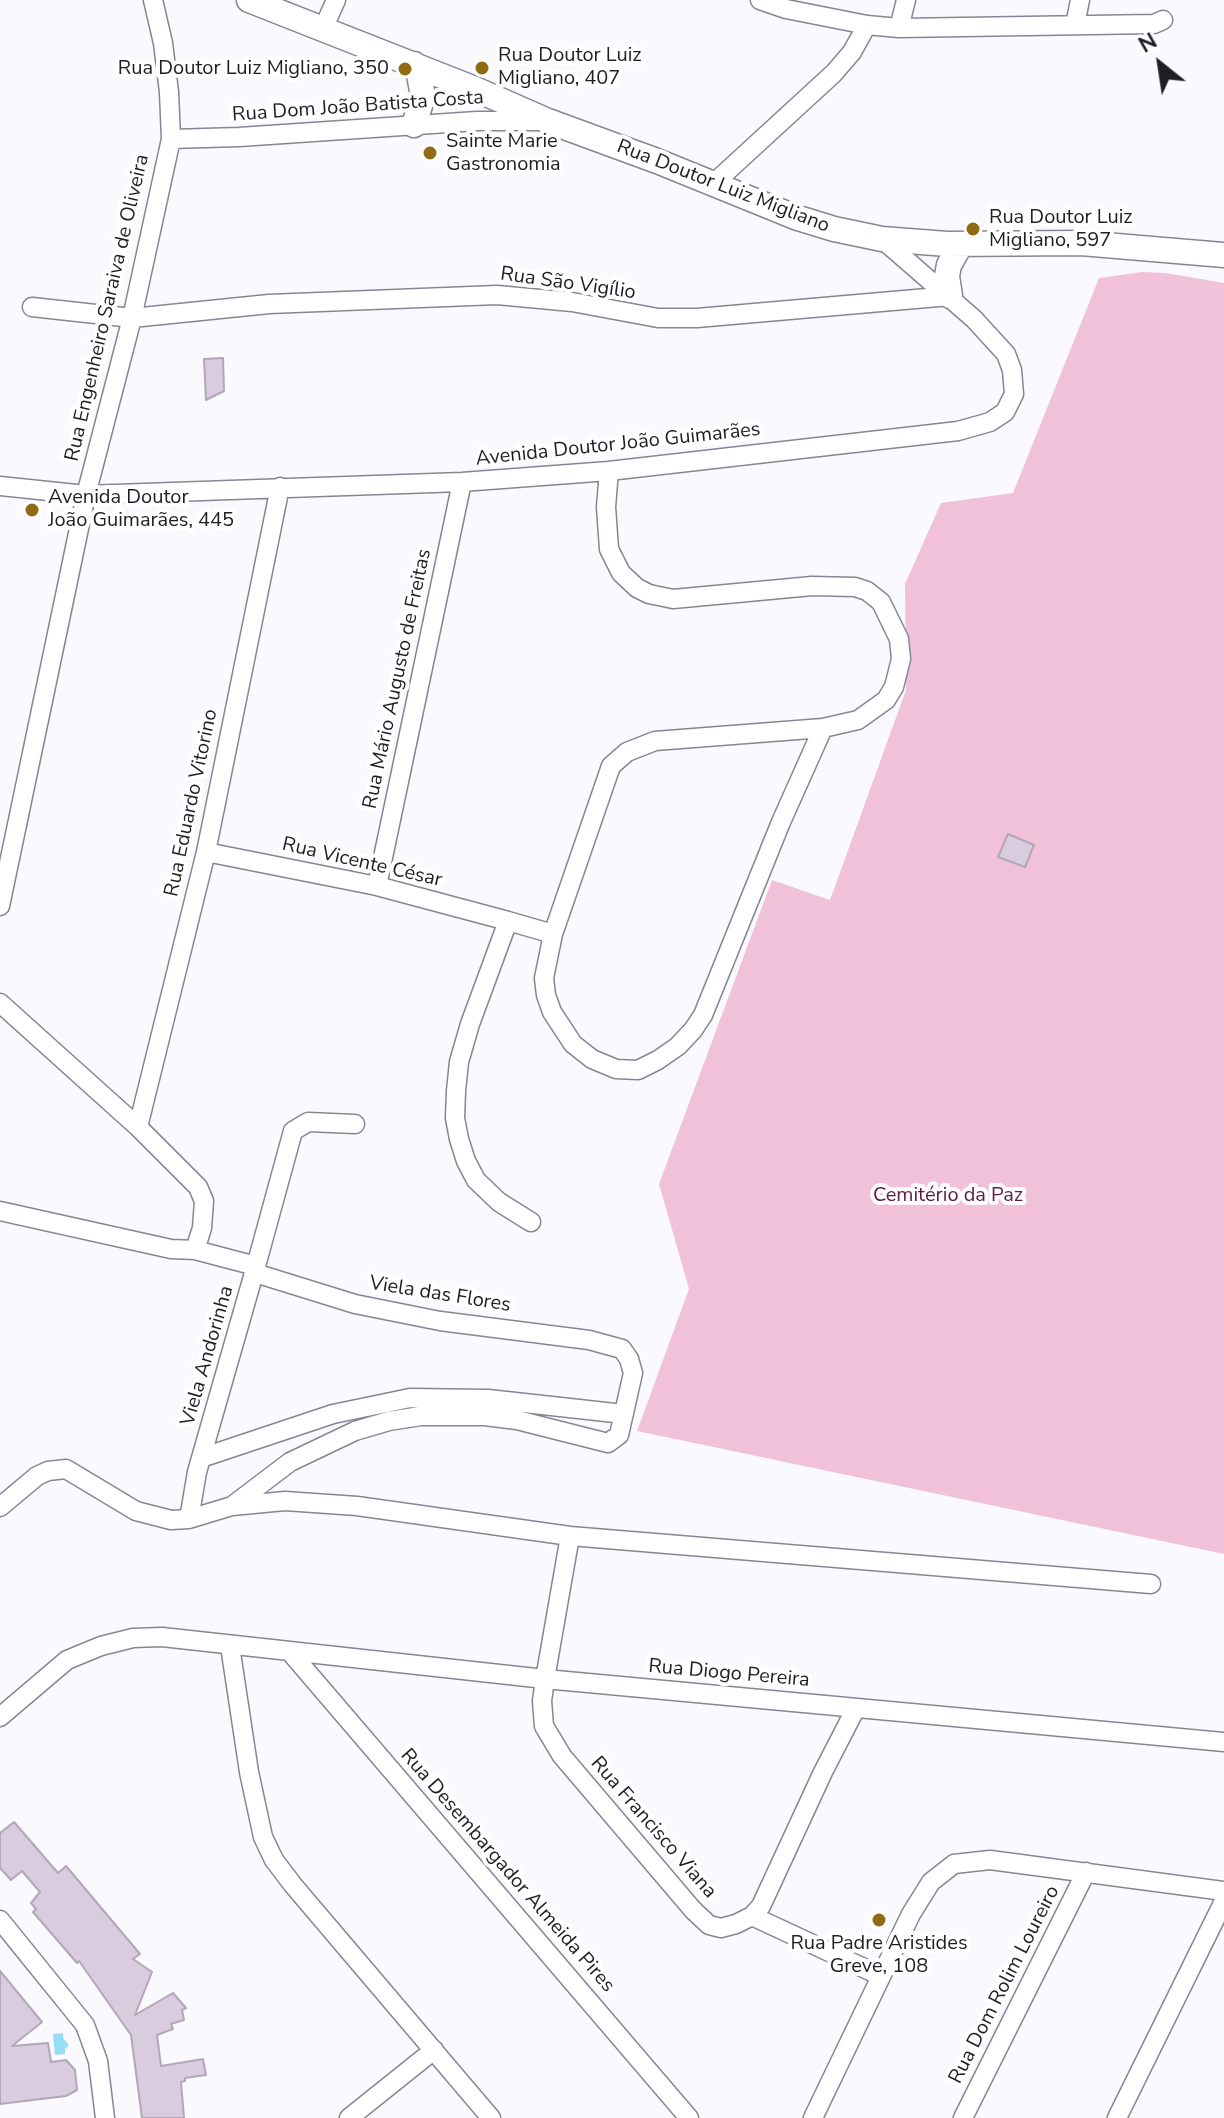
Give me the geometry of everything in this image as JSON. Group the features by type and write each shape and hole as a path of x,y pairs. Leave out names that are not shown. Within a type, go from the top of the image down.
{"main road":[{"name":"Rua Doutor Luiz Migliano","path":"249,0 414,64 548,121 834,229 882,239 961,244 1081,243 1224,255"},
{"path":"414,64 423,96 414,125"},
{"path":"950,296 949,265 961,244"}],"street":[{"name":"Rua Engenheiro Saraiva de Oliveira","path":"0,906 86,495 132,318 171,139 168,80 153,0"},
{"path":"323,29 336,0"},
{"path":"760,0 786,9 899,28 1154,24 1163,20"},
{"path":"899,28 906,0"},
{"path":"1075,25 1080,0"},
{"path":"712,185 834,73 852,52 867,25"},
{"name":"Rua Dom João Batista Costa","path":"171,139 477,121 548,121"},
{"name":"Avenida Doutor João Guimarães","path":"0,486 86,495 462,482 609,471 958,431 990,422 1010,405 1014,394 1012,370 1006,354 950,296 882,239"},
{"name":"Rua São Vigílio","path":"32,307 132,318 269,304 497,295 572,302 658,318 697,318 950,296"},
{"path":"609,471 606,507 609,549 621,573 637,588 673,599 812,586 855,587 867,591 881,602 899,639 901,659 894,687 886,700 858,720 823,728 655,741 627,752 611,766 553,934 544,978 552,1012 573,1044 592,1059 616,1069 638,1070 678,1046 703,1015 781,822 823,728"},
{"name":"Rua Mário Augusto de Freitas","path":"377,886 462,482"},
{"name":"Rua Eduardo Vitorino","path":"138,1127 206,852 280,487"},
{"name":"Rua Vicente César","path":"206,852 377,886 553,934"},
{"path":"508,921 459,1062 455,1118 466,1161 476,1180 499,1202 531,1222"},
{"path":"0,1003 138,1127 202,1193 202,1228 195,1250"},
{"path":"255,1269 293,1131 308,1122 355,1124"},
{"name":"Viela Andorinha","path":"0,1211 171,1249 195,1250 255,1269 201,1458 189,1519"},
{"name":"Viela das Flores","path":"255,1269 355,1304 440,1321 552,1334 622,1349 633,1373 624,1414"},
{"path":"201,1458 333,1414 410,1398 488,1399 624,1414 619,1435 608,1443 517,1420 485,1416 421,1416 389,1421 355,1431 290,1462 232,1506"},
{"path":"0,1507 37,1476 66,1469 136,1511 171,1520 189,1519 232,1506 285,1501 357,1506 570,1536 1151,1584"},
{"path":"545,1679 570,1536"},
{"name":"Rua Diogo Pereira","path":"0,1717 67,1660 101,1646 133,1638 162,1637 545,1679 1224,1742"},
{"path":"230,1646 249,1772 263,1837 269,1849 293,1885 491,2118"},
{"name":"Rua Desembargador Almeida Pires","path":"291,1653 689,2118"},
{"name":"Rua Francisco Viana","path":"545,1679 542,1701 544,1726 562,1756 693,1910 709,1925 721,1928 752,1916"},
{"path":"856,1708 810,1799 774,1884 752,1916 881,1976"},
{"path":"813,2118 911,1914 931,1882 954,1864 990,1860 1224,1891"},
{"name":"Rua Dom Rolim Loureiro","path":"963,2118 1086,1872"},
{"path":"1117,2118 1224,1901"},
{"path":"0,1920 85,2025 98,2061 105,2118"},
{"path":"349,2118 434,2050"}],"green space":[{"name":"Cemitério da Paz","path":"1142,272 1224,283 1224,1554 637,1431 689,1289 659,1184 772,880 830,900 906,690 905,584 941,503 1013,493 1099,278"}],"water":[{"path":"63,2033 69,2045 65,2054 55,2055 53,2034"}],"building":[{"path":"223,358 224,391 206,400 204,359"},
{"path":"1008,834 1034,845 1025,867 998,857"},
{"path":"14,1822 58,1873 66,1866 140,1954 133,1959 152,1972 135,2015 173,1993 186,2008 182,2010 184,2020 171,2024 173,2029 157,2035 161,2066 203,2059 206,2075 185,2078 181,2082 184,2118 142,2118 131,2035 79,1961 77,1963 33,1912 36,1909 31,1903 40,1892 22,1871 11,1880 0,1868 0,1833"},
{"path":"0,1971 42,2022 12,2046 48,2043 51,2062 66,2060 75,2070 77,2090 66,2096 0,2104"}],"place":[{"name":"Rua Doutor Luiz Migliano, 407","path":"482,68"},
{"name":"Rua Doutor Luiz Migliano, 350","path":"405,69"},
{"name":"Sainte Marie Gastronomia","path":"430,153"},
{"name":"Rua Doutor Luiz Migliano, 597","path":"973,229"},
{"name":"Avenida Doutor João Guimarães, 445","path":"32,510"},
{"name":"Rua Padre Aristides Greve, 108","path":"879,1920"}]}
